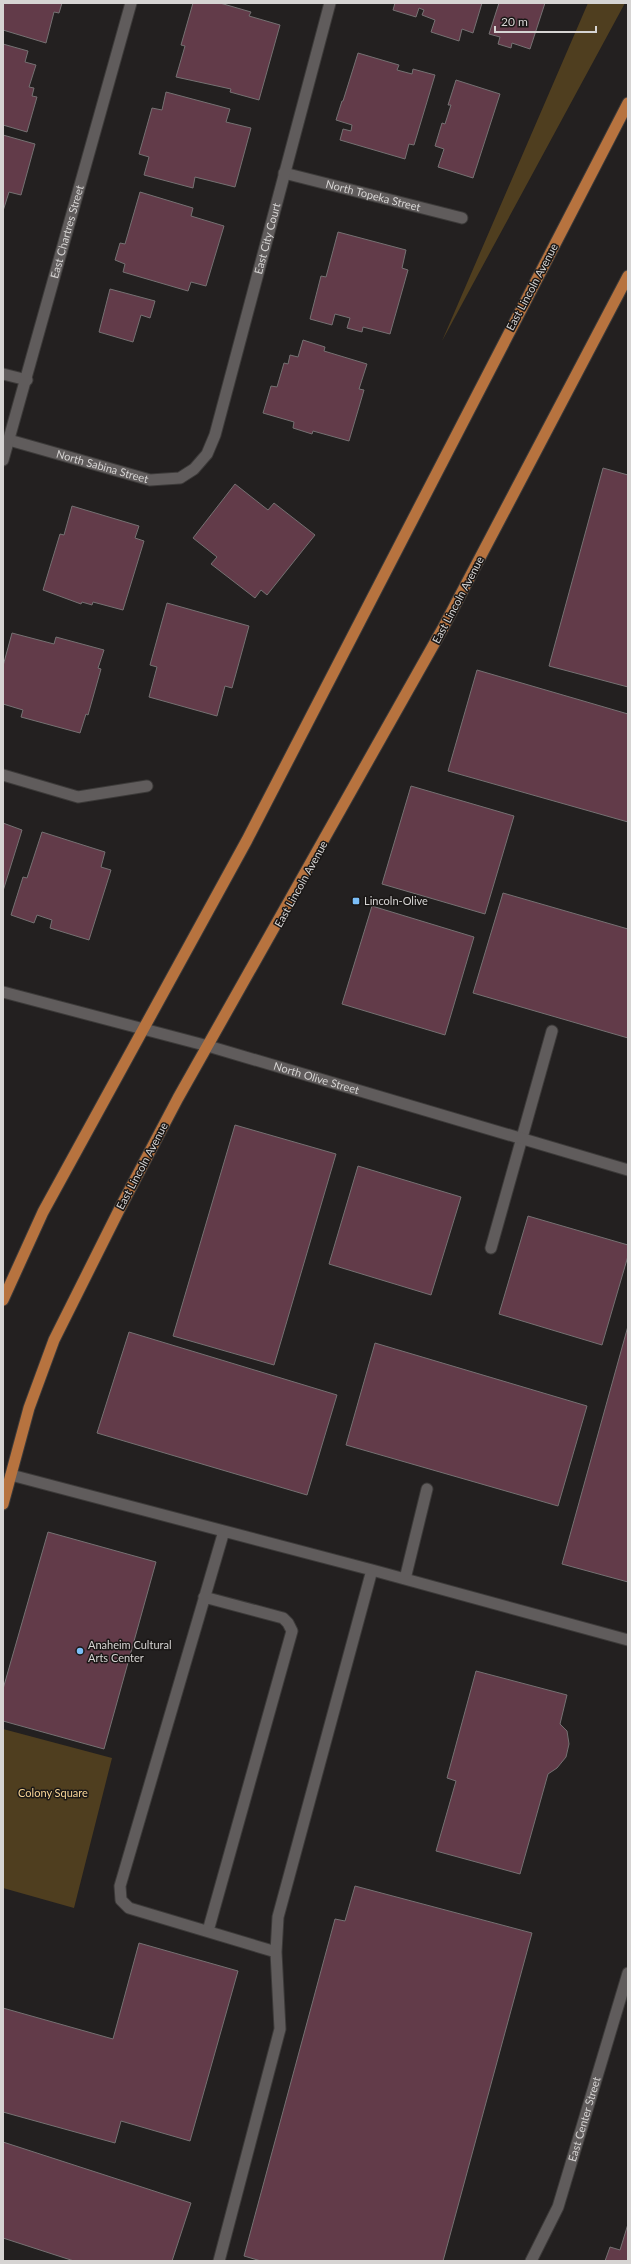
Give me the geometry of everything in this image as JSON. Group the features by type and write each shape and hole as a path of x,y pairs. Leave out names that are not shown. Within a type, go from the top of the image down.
{"main road":[{"name":"East Lincoln Avenue","path":"3,1300 43,1212 247,840 628,103"},
{"name":"East Lincoln Avenue","path":"3,1504 29,1408 54,1340 119,1210 208,1046 443,628 628,276"}],"street":[{"name":"East Chartres Street","path":"3,460 27,380 131,3"},
{"name":"East City Court","path":"194,469 207,454 215,435 330,3"},
{"name":"North Topeka Street","path":"284,173 462,218"},
{"path":"3,374 27,380"},
{"name":"North Sabina Street","path":"9,440 150,480 180,478 194,469"},
{"path":"3,775 78,797 147,786"},
{"name":"North Olive Street","path":"3,992 208,1046 628,1170"},
{"path":"492,1248 552,1031"},
{"path":"11,1475 372,1570 628,1640"},
{"path":"405,1579 427,1489"},
{"path":"224,1531 120,1886 121,1900 129,1908 276,1952"},
{"path":"219,2261 280,2029 276,1952 278,1917 372,1570"},
{"path":"204,1597 283,1618 288,1623 292,1631 208,1931"},
{"name":"East Center Street","path":"531,2261 558,2207 628,1973"}],"green space":[{"path":"588,3 625,3 442,341"},
{"name":"Colony Square","path":"3,1729 112,1758 74,1908 3,1888"}],"building":[{"path":"3,3 62,3 59,13 54,12 46,43 3,30"},
{"path":"193,3 220,3 251,12 249,16 280,25 259,100 230,92 231,89 176,77 185,46 181,45"},
{"path":"395,3 482,3 473,33 462,29 459,41 431,32 435,20 422,15 424,10 419,8 416,17 393,10"},
{"path":"499,3 545,3 530,49 512,43 511,48 498,44 500,37 489,34"},
{"path":"3,44 28,51 25,62 36,65 29,87 34,88 32,96 37,97 27,132 3,125"},
{"path":"358,53 399,65 397,70 412,74 413,69 435,75 414,145 409,144 405,159 340,140 343,129 351,131 352,125 336,120"},
{"path":"456,80 500,94 473,178 438,167 444,149 435,146 442,123 445,124 451,105 448,105"},
{"path":"166,92 230,109 226,122 251,128 235,187 195,177 193,188 144,175 149,157 139,154 152,108 162,110"},
{"path":"3,135 35,144 21,195 9,192 3,211"},
{"path":"140,192 193,208 191,216 224,226 206,286 191,282 188,291 123,272 125,264 115,260 120,243 125,244"},
{"path":"338,232 406,250 402,268 408,270 390,334 363,327 362,332 347,328 350,318 335,314 332,325 310,319 321,276 326,277"},
{"path":"110,289 155,301 150,318 141,315 133,342 99,332"},
{"path":"303,340 325,347 324,351 367,364 359,389 364,390 349,441 313,431 312,434 293,428 294,422 263,413 271,386 277,387 284,363 288,364 290,355 298,357"},
{"path":"603,468 628,475 628,687 549,666"},
{"path":"235,484 268,510 274,503 315,535 267,595 261,590 255,598 211,564 217,557 193,538"},
{"path":"72,506 139,526 135,538 144,541 123,610 93,602 92,605 82,602 81,604 43,590 60,534 64,535"},
{"path":"167,603 249,626 232,688 225,686 217,716 149,697 157,667 150,665"},
{"path":"12,633 54,644 56,637 104,650 98,668 101,669 88,715 86,714 80,733 21,717 23,710 3,704 3,666"},
{"path":"477,670 628,714 628,822 448,771"},
{"path":"411,786 514,816 485,914 382,884"},
{"path":"3,823 22,830 3,891"},
{"path":"42,832 105,852 101,867 111,870 89,940 50,928 52,920 37,915 34,923 11,915 23,877 27,878"},
{"path":"503,893 628,929 628,1038 473,993"},
{"path":"372,906 474,937 445,1035 342,1004"},
{"path":"235,1125 336,1154 274,1365 173,1336"},
{"path":"358,1166 461,1197 431,1295 329,1264"},
{"path":"528,1216 628,1245 628,1256 602,1345 499,1314"},
{"path":"628,1326 628,1582 562,1564"},
{"path":"129,1332 337,1395 307,1495 97,1433"},
{"path":"375,1343 587,1406 558,1506 346,1445"},
{"path":"48,1532 156,1562 104,1749 3,1721 3,1689"},
{"path":"476,1671 567,1695 560,1724 567,1731 569,1744 566,1757 557,1768 548,1774 520,1874 436,1851 456,1781 447,1778"},
{"path":"355,1886 532,1933 443,2261 261,2261 244,2256 335,1919 345,1921"},
{"path":"139,1943 238,1971 190,2141 121,2121 115,2143 3,2112 3,2008 113,2039"},
{"path":"3,2142 191,2203 172,2261 74,2261 3,2238"},
{"path":"628,2224 628,2261 605,2261 610,2247 620,2250"}],"place":[{"name":"Lincoln-Olive","path":"356,901"},
{"name":"Anaheim Cultural Arts Center","path":"80,1651"}]}
